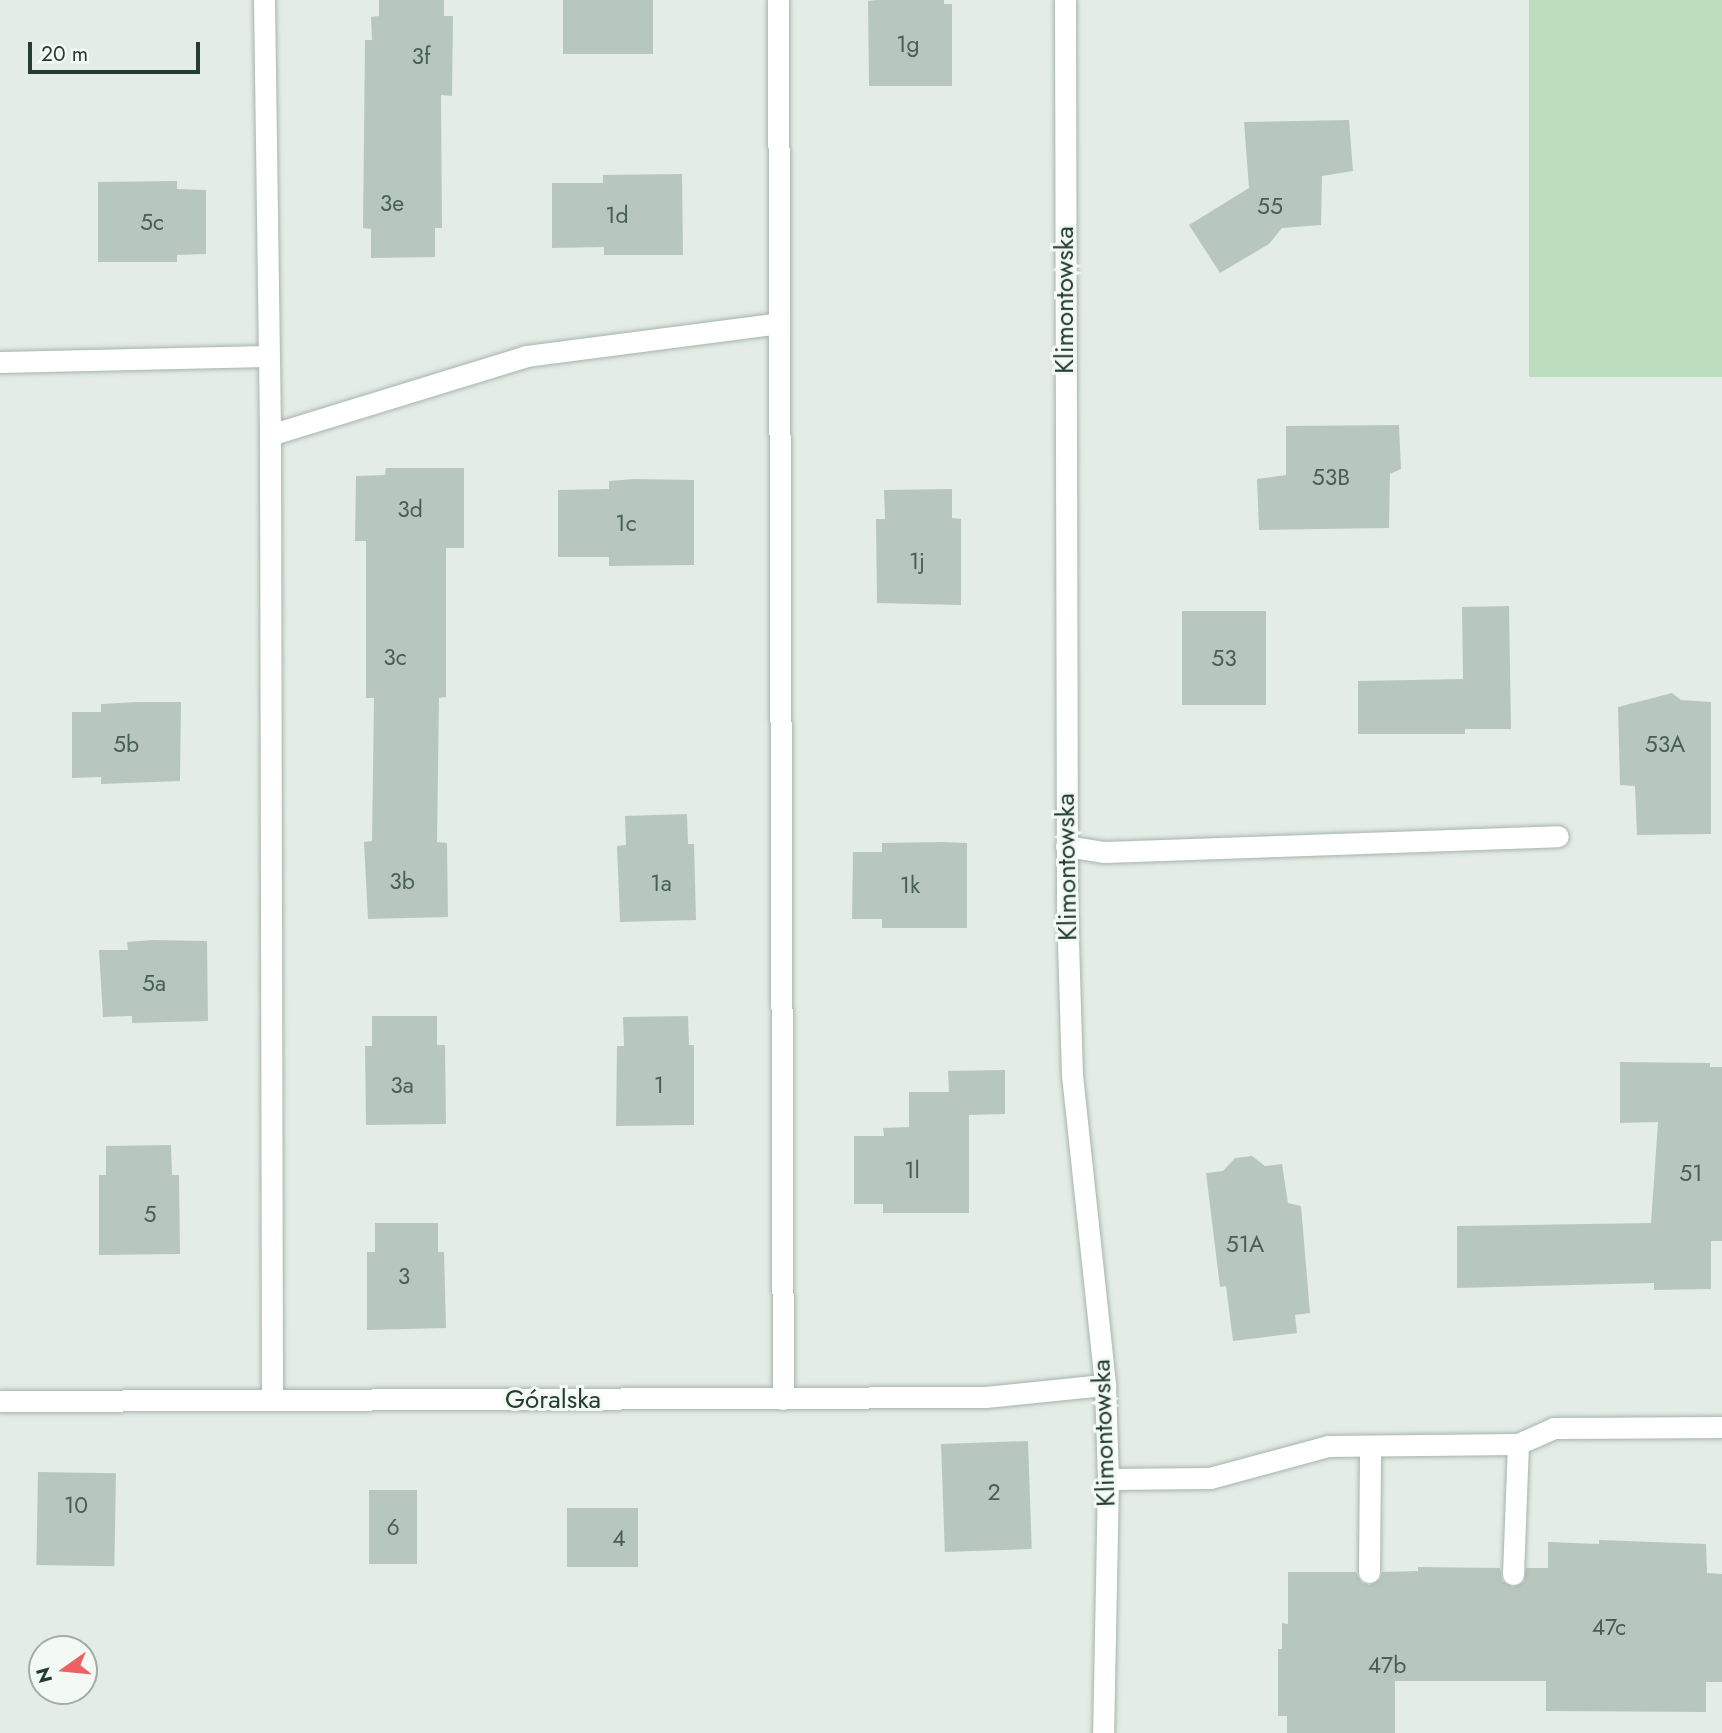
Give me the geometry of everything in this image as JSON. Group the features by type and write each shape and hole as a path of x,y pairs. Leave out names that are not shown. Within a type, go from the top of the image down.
{"street":[{"path":"264,0 270,435 272,1400"},
{"path":"778,0 783,1399"},
{"name":"Klimontowska","path":"1065,0 1066,846 1072,1075 1105,1385 1108,1479 1103,1733"},
{"path":"270,435 526,356 779,323"},
{"path":"0,362 268,356"},
{"path":"1066,846 1105,852 1558,836"},
{"name":"Góralska","path":"0,1401 986,1397 1105,1385"},
{"path":"1108,1479 1210,1478 1243,1472 1328,1446 1518,1444 1554,1428 1722,1427"},
{"path":"1513,1574 1518,1444"},
{"path":"1369,1572 1370,1446"}],"green space":[{"path":"1529,0 1722,0 1722,377 1529,377"}],"building":[{"path":"379,0 444,0 444,16 453,16 452,96 441,95 442,228 435,228 435,257 371,258 371,229 363,228 365,40 372,40 371,17 379,16"},
{"path":"563,0 653,0 653,54 563,54"},
{"path":"944,0 944,4 952,4 952,86 869,86 868,1"},
{"path":"1349,120 1353,171 1322,176 1321,225 1282,228 1269,244 1220,273 1189,225 1249,188 1244,122"},
{"path":"682,174 683,255 604,255 604,247 552,248 552,183 603,183 603,175"},
{"path":"177,181 177,189 206,190 206,254 177,255 177,262 98,262 98,182"},
{"path":"1399,425 1401,469 1390,474 1389,528 1259,530 1257,479 1286,475 1286,426"},
{"path":"386,468 464,468 464,548 446,548 446,697 439,698 437,842 447,843 448,917 368,919 364,842 372,841 374,698 366,698 366,541 355,541 356,476 385,475"},
{"path":"694,480 694,565 609,566 609,557 558,557 558,490 609,489 609,481"},
{"path":"952,489 952,518 961,519 961,605 877,603 876,519 885,519 884,490"},
{"path":"1509,606 1511,729 1465,729 1465,734 1358,734 1358,681 1463,679 1462,607"},
{"path":"1182,611 1266,611 1266,705 1182,705"},
{"path":"1672,693 1681,700 1711,702 1711,834 1637,835 1635,786 1620,785 1618,707"},
{"path":"181,702 180,781 101,784 101,777 72,778 72,712 101,712 101,704"},
{"path":"687,814 688,844 694,844 696,920 620,922 617,846 626,845 625,816"},
{"path":"882,843 967,843 967,928 882,928 882,919 852,919 853,852 882,852"},
{"path":"207,941 208,1021 132,1023 132,1016 103,1017 99,950 128,950 127,942"},
{"path":"372,1016 437,1016 437,1045 445,1045 446,1124 366,1125 365,1046 372,1046"},
{"path":"688,1016 689,1045 694,1045 694,1125 616,1126 617,1046 624,1046 623,1017"},
{"path":"1620,1062 1710,1063 1710,1067 1722,1067 1722,1241 1711,1241 1711,1289 1654,1290 1654,1283 1457,1288 1457,1226 1651,1223 1658,1122 1620,1123"},
{"path":"1005,1070 1005,1114 969,1115 969,1213 883,1213 883,1204 854,1204 854,1136 884,1136 883,1128 909,1127 909,1092 949,1092 948,1071"},
{"path":"171,1145 172,1175 179,1175 180,1254 99,1255 99,1175 106,1175 106,1146"},
{"path":"1252,1156 1265,1166 1282,1164 1288,1203 1301,1206 1310,1313 1295,1315 1297,1333 1233,1341 1226,1286 1220,1287 1206,1173 1223,1171 1235,1158"},
{"path":"375,1223 438,1223 438,1252 444,1252 446,1328 367,1330 367,1252 375,1252"},
{"path":"1028,1441 1032,1549 945,1552 941,1444"},
{"path":"38,1472 116,1473 114,1566 36,1565"},
{"path":"369,1490 417,1490 417,1564 369,1564"},
{"path":"567,1508 638,1508 638,1567 567,1567"},
{"path":"1599,1540 1706,1544 1707,1573 1722,1574 1722,1682 1706,1682 1706,1712 1546,1711 1546,1681 1395,1681 1395,1733 1287,1733 1287,1716 1278,1716 1278,1649 1282,1649 1282,1623 1288,1624 1288,1572 1356,1572 1362,1583 1370,1585 1380,1579 1382,1572 1418,1571 1418,1567 1500,1568 1502,1581 1513,1587 1524,1582 1526,1568 1548,1568 1548,1542 1599,1544"}]}
